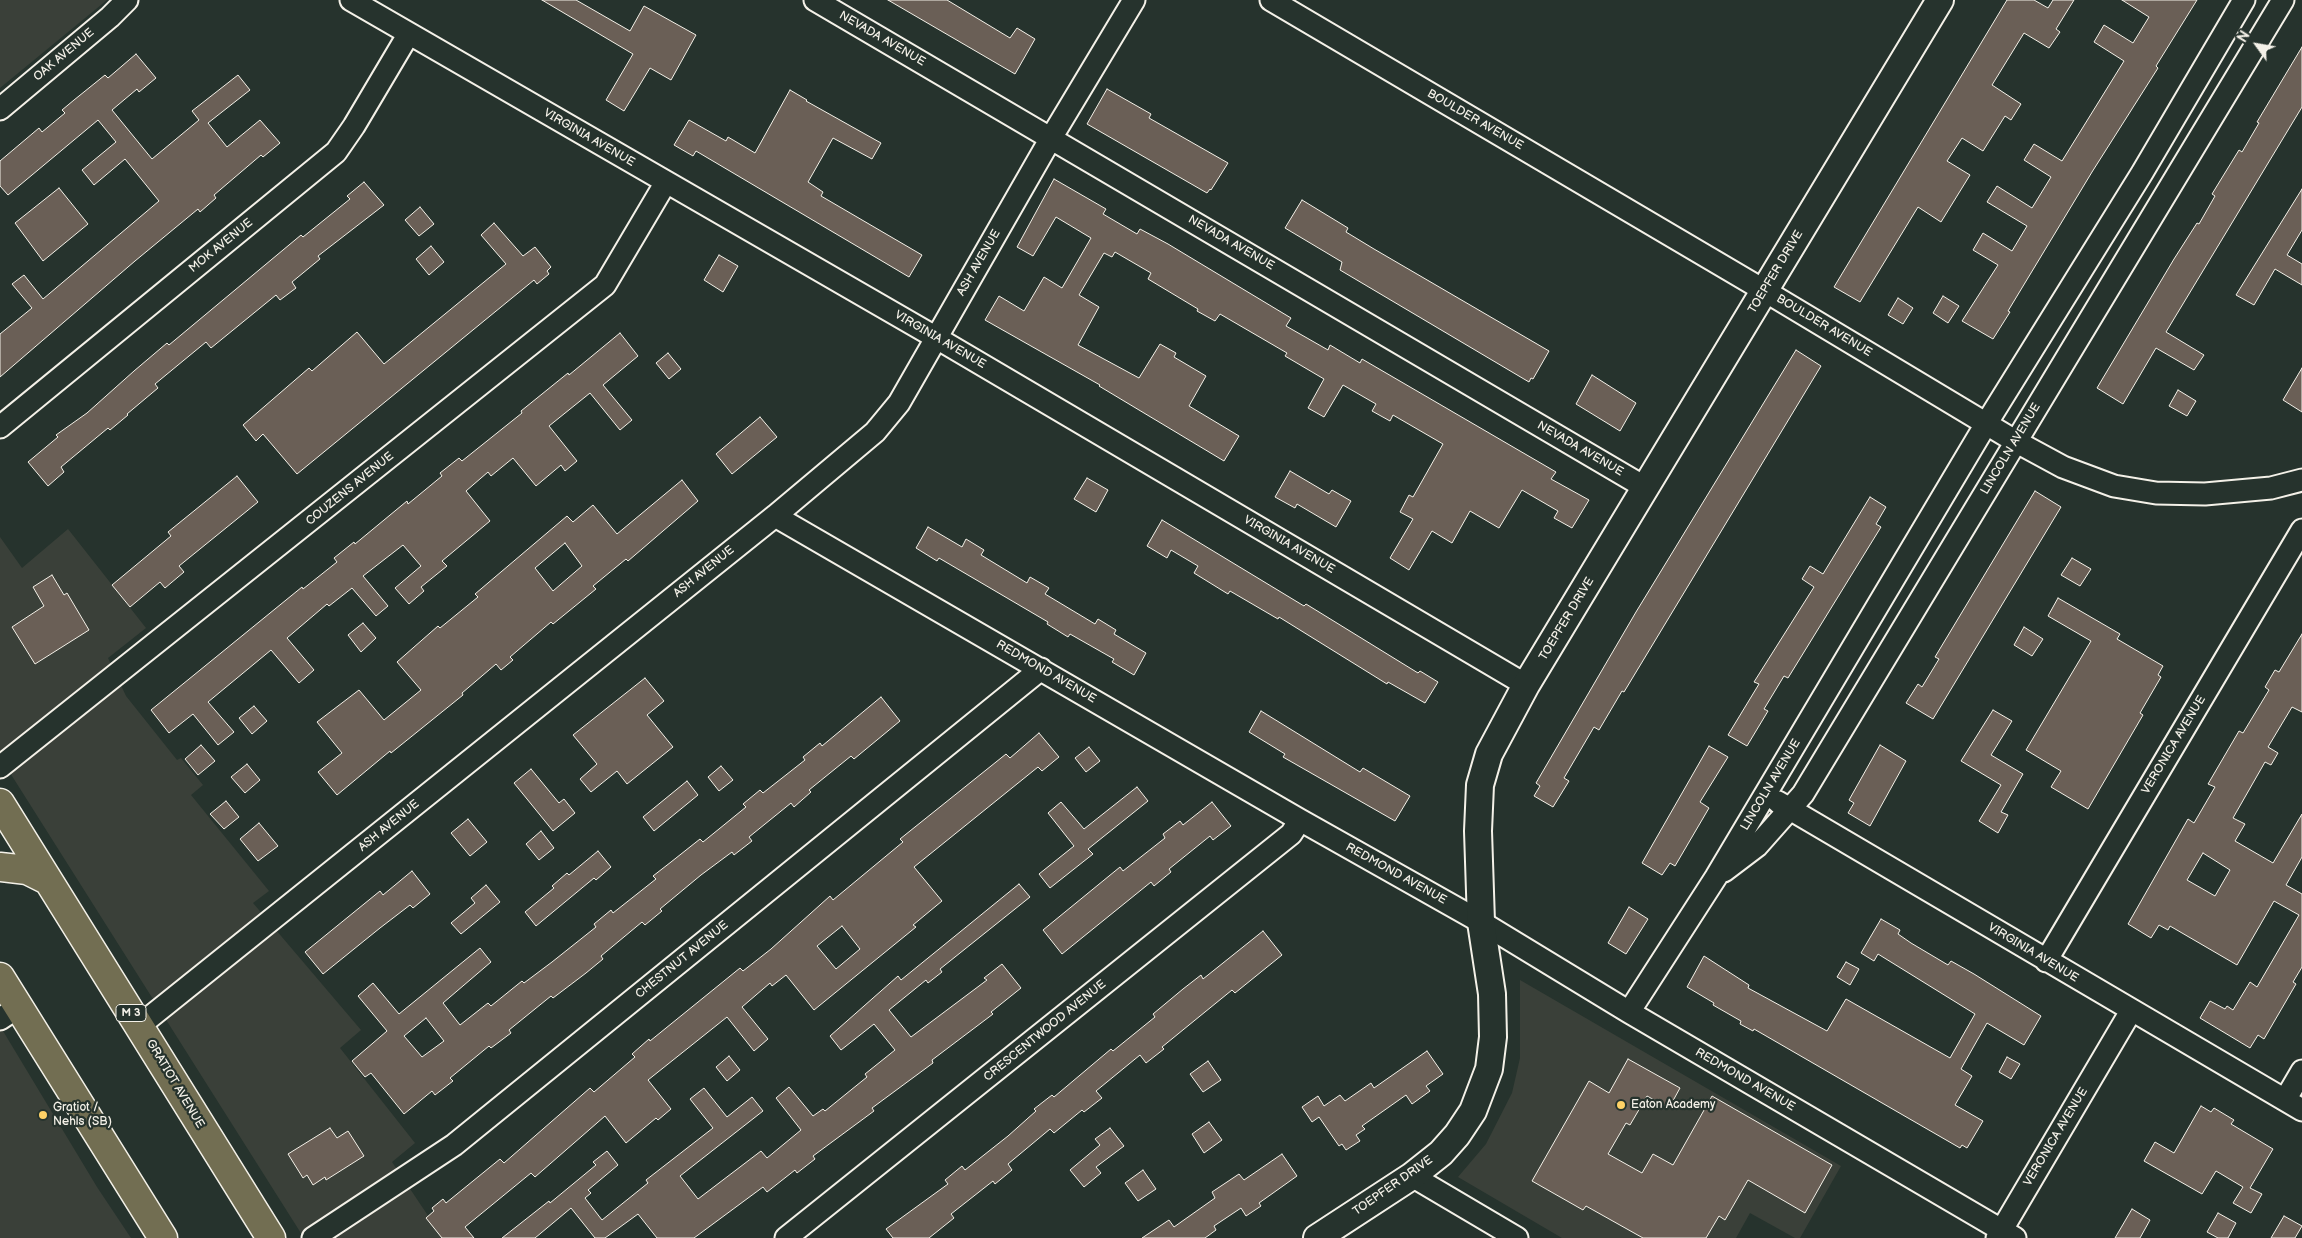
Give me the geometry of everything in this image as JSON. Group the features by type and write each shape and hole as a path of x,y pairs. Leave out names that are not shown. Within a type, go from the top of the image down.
{"main road":[{"name":"GRATIOT AVENUE","path":"0,803 271,1238"},
{"path":"0,867 27,870 47,880"},
{"path":"0,977 9,1013 163,1238"}],"street":[{"name":"OAK AVENUE","path":"0,109 110,17 127,0"},
{"name":"VIRGINIA AVENUE","path":"350,0 935,337 1526,685"},
{"name":"NEVADA AVENUE","path":"815,0 1646,488"},
{"name":"ASH AVENUE","path":"139,1026 775,516 875,432 899,403 935,337 1051,138 1134,0"},
{"name":"BOULDER AVENUE","path":"1270,0 1765,291 2015,442 2063,467 2114,486 2156,493 2205,494 2271,488 2302,480"},
{"name":"TOEPFER DRIVE","path":"1317,1238 1412,1176 1441,1153 1457,1135 1473,1111 1489,1069 1493,1038 1492,994 1481,922 1478,831 1480,785 1496,737 1940,0"},
{"name":"LINCOLN AVENUE","path":"1629,1012 1716,877 1986,424 2136,181 2244,0"},
{"name":"LINCOLN AVENUE","path":"1716,877 1757,846 1791,810 1808,786 2283,0"},
{"name":"MOK AVENUE","path":"0,427 336,152 354,126 408,35"},
{"name":"COUZENS AVENUE","path":"0,767 605,285 666,182"},
{"name":"REDMOND AVENUE","path":"775,516 1300,820 1481,922 2005,1235"},
{"name":"VERONICA AVENUE","path":"2046,961 2302,530"},
{"name":"CHESTNUT AVENUE","path":"313,1238 454,1145 1041,669"},
{"name":"VIRGINIA AVENUE","path":"1765,795 2131,1011 2293,1104"},
{"name":"CRESCENTWOOD AVENUE","path":"786,1238 1291,834 1300,820"},
{"name":"VERONICA AVENUE","path":"2005,1235 2131,1011"},
{"path":"2293,1104 2302,1071"},
{"path":"1412,1176 1517,1238"}],"shaded area":[{"path":"0,0 107,0 0,88"},
{"path":"68,529 146,628 108,658 126,696 177,760 181,758 203,785 191,795 269,891 253,903 361,1030 340,1048 415,1143 392,1162 443,1238 304,1238 0,757 0,537 22,568"},
{"name":"Eaton Academy","path":"1520,980 1841,1166 1800,1238 1795,1238 1750,1213 1736,1238 1562,1238 1458,1177 1486,1144 1512,1093 1520,1058"},
{"path":"0,1026 97,1187 131,1238 0,1238"}],"building":[{"path":"542,0 576,0 630,31 644,6 696,35 671,80 650,68 624,111 606,100 633,54"},
{"path":"888,0 947,0 1010,38 1017,28 1035,39 1015,74"},
{"path":"2007,0 2034,0 2048,8 2053,0 2074,0 2056,29 2060,32 2049,48 2024,33 1992,85 2021,104 2011,120 2005,116 1983,151 1962,138 1947,161 1970,175 1941,222 1918,207 1860,302 1834,287"},
{"path":"2122,0 2197,0 2156,66 2158,68 2092,172 1993,339 1962,321 1998,265 1973,250 1983,233 2012,251 2027,226 1987,202 1997,186 2032,208 2051,177 2024,160 2034,144 2062,161 2124,61 2094,42 2104,25 2133,43 2149,17"},
{"path":"2302,47 2302,107 2166,332 2204,355 2194,370 2156,348 2123,404 2097,388 2174,259 2197,223 2199,224 2215,196 2212,194 2239,150 2242,152 2259,123 2257,122"},
{"path":"136,54 156,78 139,92 137,89 112,110 152,159 199,120 192,111 238,75 250,90 208,123 227,147 260,120 280,143 263,157 261,155 214,195 216,198 200,212 198,209 0,377 0,334 32,308 12,284 24,275 43,299 159,201 125,159 94,185 82,170 116,142 98,120 8,195 0,186 0,161 39,128 42,132 65,113 62,110 74,100 105,75 108,78"},
{"path":"1107,89 1151,114 1149,118 1228,163 1211,190 1207,193 1087,124"},
{"path":"790,90 881,143 872,159 833,138 808,182 823,192 821,196 922,255 909,277 696,151 693,156 674,145 689,120 726,141 728,137 755,153"},
{"path":"1054,179 1106,209 1103,214 1137,234 1140,229 1168,244 1291,318 1286,326 1328,350 1330,345 1360,363 1362,359 1556,472 1551,479 1589,500 1572,528 1554,518 1558,511 1522,490 1499,528 1470,511 1452,543 1432,531 1409,570 1390,558 1413,519 1400,512 1409,495 1413,497 1443,444 1393,415 1390,421 1372,411 1376,404 1343,385 1324,417 1308,408 1324,379 1285,356 1287,353 1220,314 1215,321 1197,311 1198,309 1148,279 1151,273 1115,252 1112,257 1104,253 1079,295 1099,307 1078,345 1139,378 1160,344 1176,353 1174,357 1206,376 1189,406 1239,436 1224,461 1100,385 985,320 999,296 1024,311 1044,277 1062,288 1091,238 1056,217 1033,256 1017,247"},
{"path":"364,182 384,205 318,256 320,259 292,282 296,288 280,300 276,295 211,348 206,342 155,384 158,388 110,430 108,428 61,467 64,472 48,486 28,462 58,437 56,435 87,413 167,343 169,345 301,235 303,237 350,199 347,196"},
{"path":"59,188 88,224 43,261 15,223"},
{"path":"2302,189 2302,230 2287,255 2302,264 2302,285 2275,269 2254,305 2236,295"},
{"path":"1302,200 1348,228 1346,232 1549,351 1533,379 1531,378 1529,382 1340,270 1342,262 1285,228"},
{"path":"420,207 434,224 419,236 405,220"},
{"path":"494,223 523,256 535,247 551,267 547,271 549,274 537,284 534,280 297,474 263,434 256,441 243,425 309,368 312,371 357,332 384,364 506,264 481,235"},
{"path":"431,246 444,262 429,275 416,259"},
{"path":"719,255 738,266 723,292 704,280"},
{"path":"1943,296 1959,306 1948,323 1933,313"},
{"path":"1898,298 1913,308 1903,324 1888,315"},
{"path":"620,333 638,356 603,385 632,420 620,430 590,393 549,426 577,461 565,471 561,465 536,486 513,458 491,476 488,472 466,491 490,521 442,561 447,566 421,587 424,591 409,604 395,588 421,566 403,545 363,576 388,606 376,616 352,588 329,606 327,604 287,638 314,670 299,683 271,650 208,702 234,732 218,745 193,714 169,733 151,710 302,587 303,589 337,562 334,558 354,542 355,544 407,501 408,504 442,476 440,473 459,458 462,461 522,413 521,411"},
{"path":"1796,350 1821,366 1624,692 1622,691 1599,730 1594,727 1564,778 1569,781 1553,807 1534,796 1540,786 1536,783 1636,612"},
{"path":"668,353 681,369 669,379 656,363"},
{"path":"2302,368 2302,412 2283,400"},
{"path":"1592,375 1636,403 1620,431 1576,404"},
{"path":"2178,390 2196,401 2187,416 2169,406"},
{"path":"760,417 777,437 732,474 716,454"},
{"path":"1290,471 1329,494 1332,490 1351,501 1336,527 1297,504 1295,508 1275,497"},
{"path":"237,476 258,502 179,566 184,572 165,588 160,582 130,607 112,585 171,536 168,532"},
{"path":"1087,478 1108,490 1096,512 1074,499"},
{"path":"682,480 698,501 628,561 626,559 593,586 596,589 553,624 551,622 510,657 513,660 501,670 496,664 462,693 463,695 391,753 390,751 337,795 318,772 342,753 317,722 359,690 384,720 421,690 397,662 438,626 440,628 478,597 475,594 567,516 573,522 593,505 617,534","holes":["565,543 582,566 553,591 535,568"]},
{"path":"2035,491 2061,507 1933,719 1906,703 1918,684 1922,687 1939,659 1935,657"},
{"path":"1870,497 1886,507 1876,524 1881,527 1788,678 1784,676 1764,709 1768,711 1747,746 1728,735 1759,684 1754,682 1814,587 1802,579 1810,566 1823,574"},
{"path":"1162,520 1304,606 1306,604 1418,673 1420,671 1438,682 1425,703 1388,682 1387,684 1279,617 1278,619 1230,591 1228,594 1194,573 1198,566 1171,550 1167,558 1147,546"},
{"path":"928,527 962,547 966,539 984,550 981,555 1027,583 1030,577 1049,588 1045,594 1095,624 1098,619 1116,630 1114,634 1146,653 1134,675 1112,662 1114,659 1070,634 1068,637 1047,624 1048,622 939,558 937,561 916,548"},
{"path":"2072,558 2091,569 2080,586 2061,575"},
{"path":"52,575 64,595 67,593 89,630 35,664 12,627 44,606 33,587"},
{"path":"2058,598 2120,634 2117,639 2163,666 2158,675 2161,677 2140,713 2143,715 2088,809 2051,787 2061,771 2026,750 2091,641 2048,616"},
{"path":"363,623 376,638 361,652 348,635"},
{"path":"2024,627 2043,639 2032,656 2014,645"},
{"path":"2302,634 2302,712 2292,707 2268,747 2278,753 2271,765 2265,762 2233,818 2245,824 2235,841 2273,863 2302,814 2302,857 2286,885 2302,894 2302,967 2293,982 2296,984 2264,1039 2258,1035 2250,1048 2200,1018 2210,1001 2225,1009 2227,1006 2233,1010 2250,982 2257,987 2299,915 2274,901 2237,965 2170,926 2168,930 2159,925 2151,938 2128,924 2188,819 2194,823 2215,787 2208,784 2239,731 2243,733 2269,690 2265,687 2275,670 2279,672","holes":["2203,853 2230,870 2215,896 2187,880"]},
{"path":"645,678 664,701 647,715 673,747 627,784 617,771 591,792 580,779 597,764 573,735"},
{"path":"881,697 900,721 854,759 851,756 809,790 811,792 794,807 791,803 749,837 752,841 734,855 732,852 701,875 660,909 662,911 645,925 642,922 601,956 603,959 586,973 553,998 551,996 509,1030 511,1033 491,1048 489,1046 450,1078 453,1081 435,1095 432,1091 404,1114 371,1073 365,1077 352,1061 387,1031 358,996 373,983 399,1014 480,948 491,962 443,1003 460,1025 488,1003 491,1006 522,981 524,983 552,962 596,927 594,924 611,910 613,913 656,879 653,876 700,839 703,842 746,807 743,804 760,790 763,793 805,760 803,757 820,743 822,746","holes":["426,1018 444,1041 422,1057 404,1036"]},
{"path":"254,706 267,721 252,734 239,718"},
{"path":"1993,710 2012,721 1991,755 2023,774 2001,812 2008,815 1998,833 1979,821 2001,785 1961,761"},
{"path":"1261,711 1360,772 1363,768 1410,796 1395,821 1283,757 1285,754 1249,732"},
{"path":"1039,733 1059,757 1042,771 1038,767 914,867 942,901 913,925 916,927 814,1010 786,975 772,986 770,983 742,1007 768,1039 754,1051 727,1017 648,1080 671,1109 658,1120 656,1118 626,1143 605,1116 535,1177 531,1173 465,1227 474,1238 442,1238 426,1218 434,1211 432,1208 443,1199 446,1203 500,1159 504,1163 590,1088 594,1092 635,1057 632,1054 649,1039 650,1041 740,968 743,971 771,949 830,896 833,900 903,842 900,839 1006,754 1010,758","holes":["842,926 860,949 836,969 817,946"]},
{"path":"201,745 215,761 198,775 185,759"},
{"path":"1880,745 1906,761 1870,826 1848,813 1854,803 1849,800"},
{"path":"1709,746 1728,757 1700,802 1709,808 1675,866 1670,863 1662,875 1642,863"},
{"path":"1089,747 1100,761 1086,772 1075,758"},
{"path":"247,764 260,780 245,793 231,777"},
{"path":"721,766 733,780 719,791 708,777"},
{"path":"531,769 559,803 564,799 575,813 553,831 514,783"},
{"path":"687,781 698,795 654,831 643,817"},
{"path":"1137,787 1148,801 1088,849 1093,854 1050,888 1039,874 1074,846 1048,813 1061,802 1084,829"},
{"path":"226,801 239,817 224,829 210,814"},
{"path":"1212,802 1231,826 1213,840 1210,836 1169,869 1171,872 1154,886 1151,882 1062,954 1043,930 1120,867 1123,871 1165,838 1163,834 1180,821 1183,825"},
{"path":"468,819 487,842 470,856 451,833"},
{"path":"259,823 278,846 258,861 240,839"},
{"path":"541,831 554,848 539,860 526,844"},
{"path":"598,851 611,867 596,880 594,878 536,926 525,912 554,888 552,886 567,873 569,875"},
{"path":"412,871 430,894 413,908 410,905 323,974 305,952 380,891 383,895"},
{"path":"1019,884 1030,897 940,969 942,972 928,983 926,980 889,1010 911,1037 987,980 984,978 1002,964 1021,988 991,1012 993,1014 932,1060 933,1063 872,1108 874,1111 813,1156 815,1159 797,1173 795,1170 767,1192 763,1187 694,1238 657,1238 638,1214 605,1238 595,1238 571,1208 535,1238 502,1238 549,1201 550,1203 596,1165 593,1162 607,1151 618,1165 588,1190 591,1193 585,1198 602,1220 648,1183 646,1180 713,1128 690,1099 704,1088 727,1117 752,1097 763,1111 680,1176 698,1199 761,1151 767,1158 801,1130 776,1098 789,1087 813,1116 823,1109 825,1111 867,1077 865,1074 895,1050 874,1024 841,1050 830,1036 898,976 901,980"},
{"path":"486,885 500,902 461,934 451,923 475,903 471,898"},
{"path":"1629,907 1648,919 1626,954 1608,943"},
{"path":"1881,919 1900,930 1898,934 1911,943 1948,965 1951,961 2041,1016 2024,1045 1987,1023 1961,1069 1972,1076 1955,1105 1983,1121 1967,1148 1962,1145 1960,1148 1754,1029 1753,1031 1740,1024 1741,1021 1687,987 1704,956 1749,985 1748,988 1827,1031 1846,999 1950,1058 1975,1014 1878,954 1874,961 1861,953"},
{"path":"1263,931 1282,955 1235,993 1232,990 1162,1047 1164,1049 1146,1063 1140,1055 1096,1091 1102,1098 1084,1112 1082,1110 1054,1133 1050,1129 1008,1164 1012,1170 995,1184 993,1181 951,1214 954,1218 929,1238 893,1238 886,1229 948,1184 945,1180 962,1166 965,1170 1008,1136 1036,1111 1034,1109 1052,1095 1054,1097 1111,1049 1113,1051 1155,1017 1153,1014 1183,989 1201,975 1203,979"},
{"path":"1846,962 1859,969 1850,985 1837,977"},
{"path":"1427,1051 1443,1074 1426,1086 1430,1091 1412,1104 1406,1095 1362,1126 1365,1129 1356,1135 1360,1141 1346,1150 1342,1144 1339,1146 1319,1117 1312,1122 1302,1107 1318,1096 1324,1106 1340,1095 1345,1101 1371,1083 1374,1088"},
{"path":"729,1056 740,1070 727,1081 716,1067"},
{"path":"2007,1057 2020,1064 2011,1079 1999,1072"},
{"path":"1628,1059 1680,1088 1669,1108 1647,1096 1630,1125 1626,1123 1608,1154 1642,1173 1653,1154 1673,1165 1712,1096 1832,1165 1805,1213 1748,1180 1725,1220 1719,1216 1706,1238 1643,1238 1586,1206 1583,1210 1532,1181 1589,1081 1609,1093"},
{"path":"1208,1061 1221,1080 1203,1092 1190,1074"},
{"path":"2201,1106 2211,1112 2214,1108 2234,1120 2231,1124 2273,1149 2250,1188 2262,1194 2251,1213 2233,1203 2243,1187 2216,1171 2202,1194 2144,1161 2155,1142 2174,1153"},
{"path":"1209,1122 1222,1140 1204,1153 1192,1134"},
{"path":"330,1128 337,1138 348,1131 364,1156 326,1180 325,1177 313,1185 307,1175 303,1178 288,1154"},
{"path":"1110,1128 1124,1146 1096,1167 1101,1173 1084,1187 1070,1170 1100,1145 1095,1139"},
{"path":"1282,1154 1297,1176 1259,1203 1261,1206 1246,1216 1241,1208 1214,1226 1216,1230 1205,1238 1142,1238 1169,1220 1174,1227 1215,1198 1212,1192 1239,1174 1244,1180"},
{"path":"1143,1170 1156,1189 1138,1201 1125,1183"},
{"path":"2132,1209 2150,1220 2140,1238 2115,1238"},
{"path":"2218,1213 2236,1223 2228,1238 2218,1238 2207,1232"},
{"path":"2284,1216 2302,1226 2295,1238 2271,1238"}],"place":[{"name":"Eaton Academy","path":"1621,1105"},
{"name":"Gratiot / Nehls (SB)","path":"43,1115"}]}
